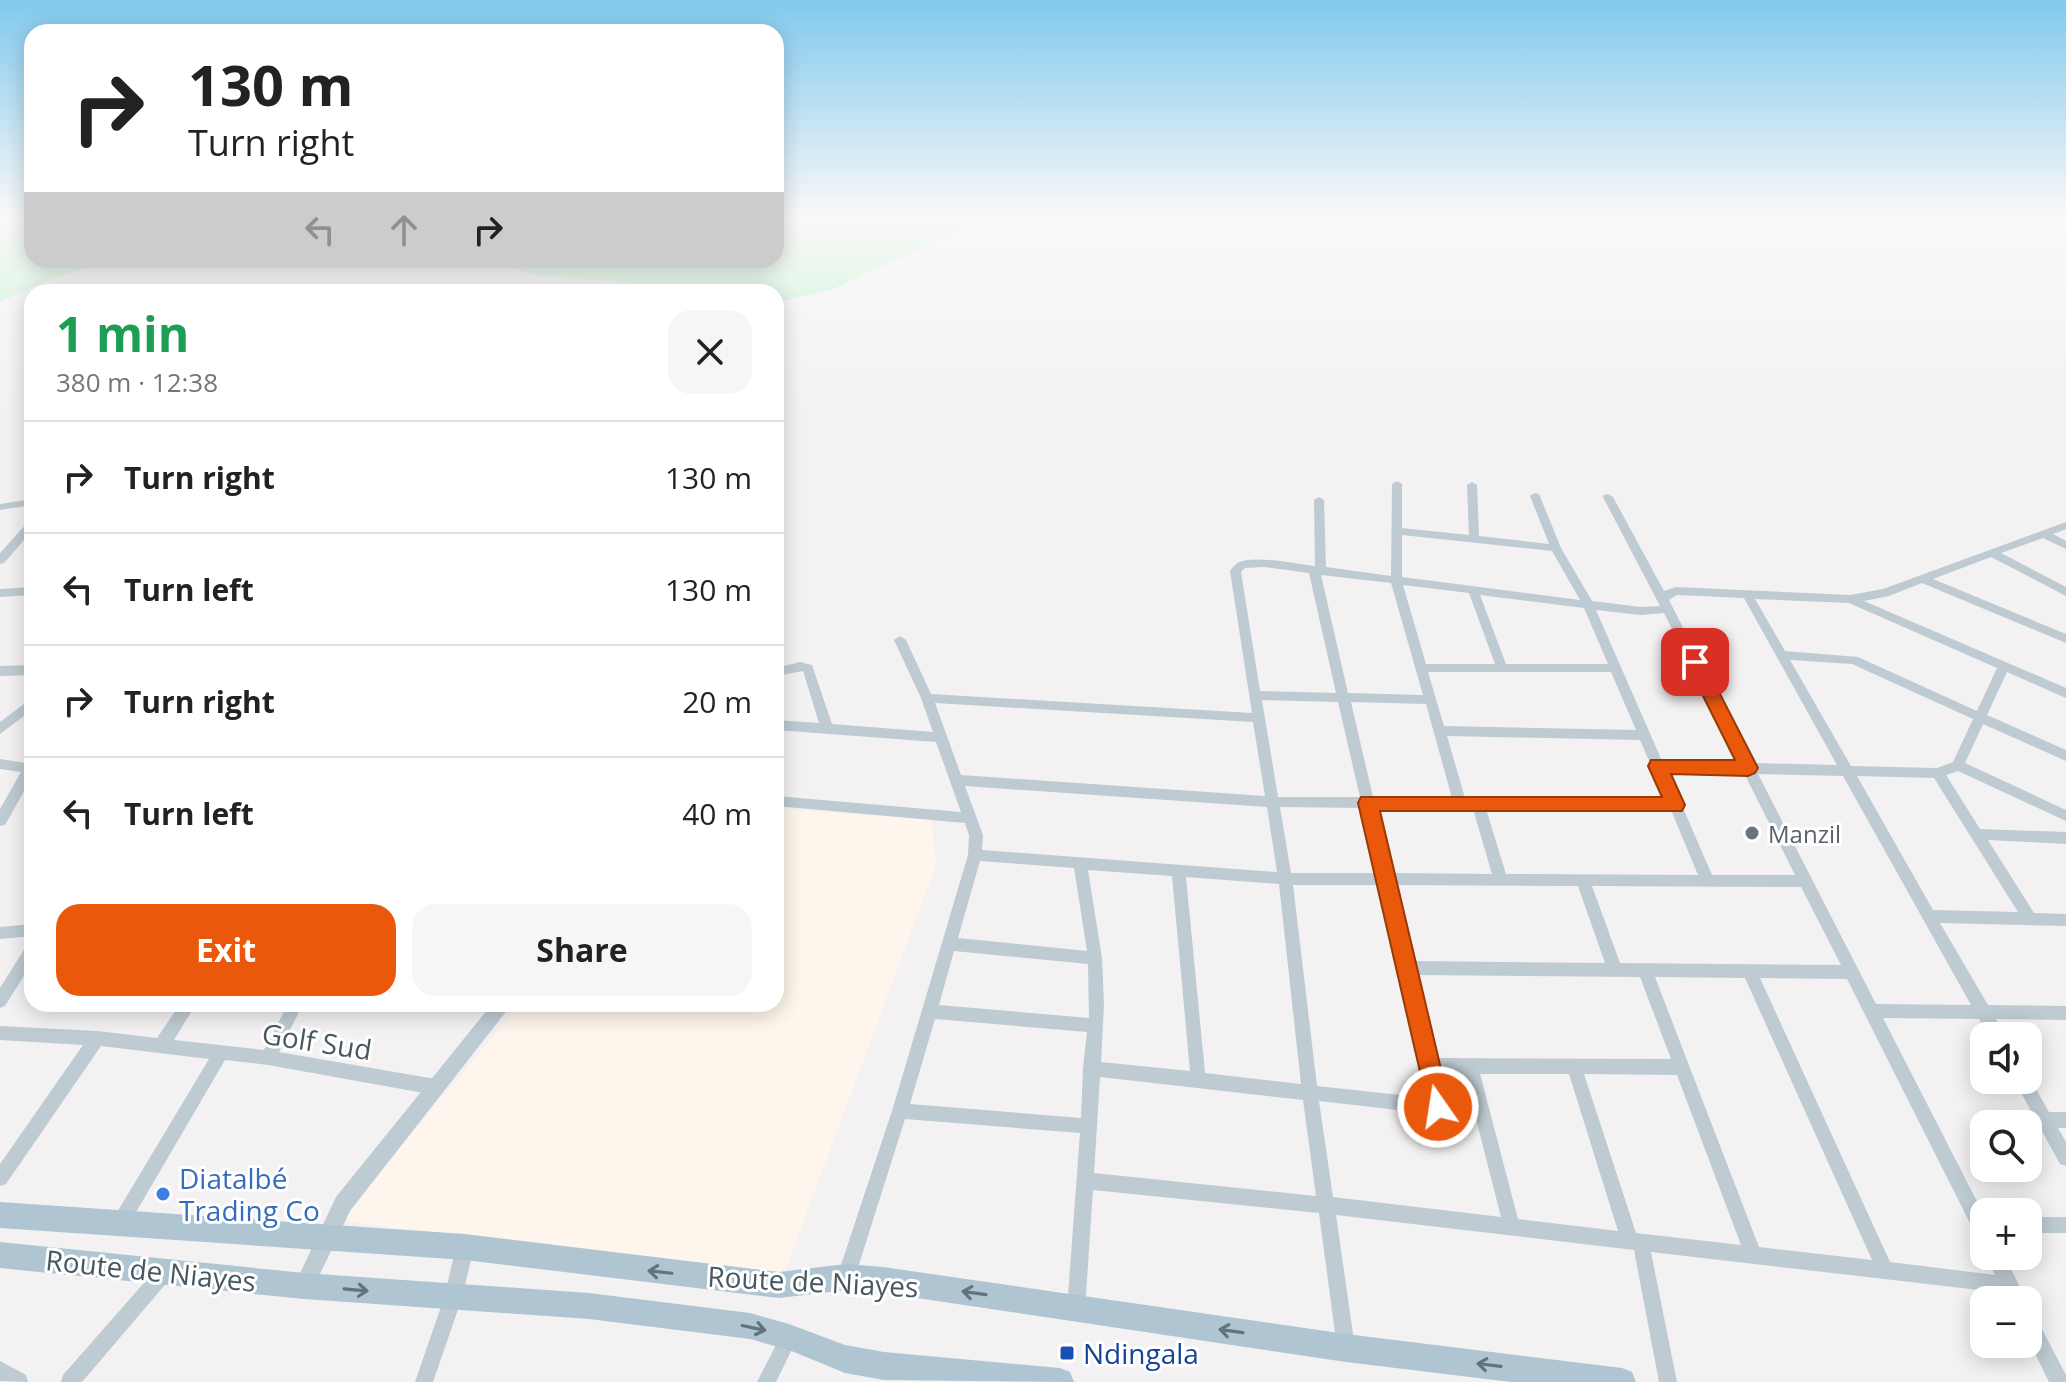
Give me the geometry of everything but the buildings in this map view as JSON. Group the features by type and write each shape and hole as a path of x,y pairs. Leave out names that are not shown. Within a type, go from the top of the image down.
{"main road":[{"name":"Route de Niayes","path":"0,1215 465,1247 779,1285 846,1277 1346,1348 1622,1382"},
{"name":"Route de Niayes","path":"2,1258 166,1270 304,1286 589,1306 750,1326 789,1337 845,1359 911,1376 999,1374 1060,1382"}],"street":[{"path":"1397,484 1396,581 1460,803"},
{"path":"1472,485 1474,539"},
{"path":"1535,496 1556,548 1588,605 1708,881"},
{"path":"1608,497 1970,1203"},
{"path":"1319,500 1318,570 1343,697 1438,1107"},
{"path":"0,507 24,503"},
{"path":"1665,604 1666,595 1676,591 1850,599 1885,593 2066,525"},
{"path":"1397,531 1556,548"},
{"path":"2044,534 2066,545"},
{"path":"1,558 24,538"},
{"path":"1993,554 2066,592"},
{"path":"1346,1348 1310,1091 1285,879 1235,571 1249,563 1641,611 1665,604"},
{"path":"1922,579 2066,639"},
{"path":"1473,590 1502,668"},
{"path":"0,593 24,592"},
{"path":"1748,596 1989,1022"},
{"path":"1850,599 2066,693"},
{"path":"846,1277 900,1111 975,855 976,835 927,698 900,640"},
{"path":"1781,655 1854,660 2066,756"},
{"path":"784,670 800,666 808,668 827,728"},
{"path":"1658,766 1938,773 1958,765 2004,666"},
{"path":"1421,668 1615,668"},
{"path":"0,671 24,670"},
{"path":"1255,695 1431,700"},
{"path":"927,698 1258,718"},
{"path":"0,729 24,710"},
{"path":"784,725 940,737"},
{"path":"1439,731 1644,735"},
{"path":"0,764 24,768"},
{"path":"1958,765 2066,816"},
{"path":"1938,773 2030,919"},
{"path":"956,780 1272,802 1675,805"},
{"path":"0,821 24,781"},
{"path":"784,802 970,818"},
{"path":"1478,804 1501,881"},
{"path":"1977,834 2066,838"},
{"path":"975,855 1285,879 1806,881"},
{"path":"1076,1309 1095,1026 1095,958 1080,865"},
{"path":"1179,873 1198,1079"},
{"path":"1583,881 1615,970"},
{"path":"1929,916 2066,920"},
{"path":"0,933 24,931"},
{"path":"948,944 1095,958"},
{"path":"0,1001 24,963"},
{"path":"1406,968 1852,972"},
{"path":"1645,971 1753,1255"},
{"path":"1749,971 1885,1270"},
{"path":"929,1011 1095,1026"},
{"path":"1871,1011 2066,1013"},
{"path":"161,1045 184,1012"},
{"path":"268,1058 292,1012"},
{"path":"304,1286 343,1204 496,1012"},
{"name":"Golf Sud","path":"0,1033 97,1038 268,1058 435,1087"},
{"path":"0,1178 97,1038"},
{"path":"119,1225 221,1053"},
{"path":"1429,1066 1682,1067"},
{"path":"1470,1066 1512,1227"},
{"path":"1574,1067 1635,1242 1668,1382"},
{"path":"1091,1068 1482,1112"},
{"path":"2030,1094 2066,1158"},
{"path":"900,1111 1087,1126"},
{"path":"2045,1120 2066,1120"},
{"path":"1086,1181 1326,1205 1885,1270 1979,1286"},
{"path":"2042,1225 2066,1225"},
{"path":"424,1382 453,1298 465,1247"},
{"path":"70,1382 166,1270"},
{"path":"766,1382 789,1337"},
{"path":"2042,1348 2059,1382"},
{"path":"0,1370 19,1382"}],"shaded area":[{"path":"784,809 931,820 936,865 782,1279 340,1220 513,1012 784,1012"}],"green space":[{"path":"0,282 43,282 24,284 24,291 0,302"},
{"path":"632,282 847,282 831,290 784,300 784,284"}],"place":[{"name":"Manzil","path":"1752,833"},
{"name":"Diatalbé Trading Co","path":"163,1194"},
{"name":"Ndingala","path":"1067,1353"}],"route":[{"path":"1438,1107 1368,803 1675,805 1658,766 1748,768 1695,662"}]}
